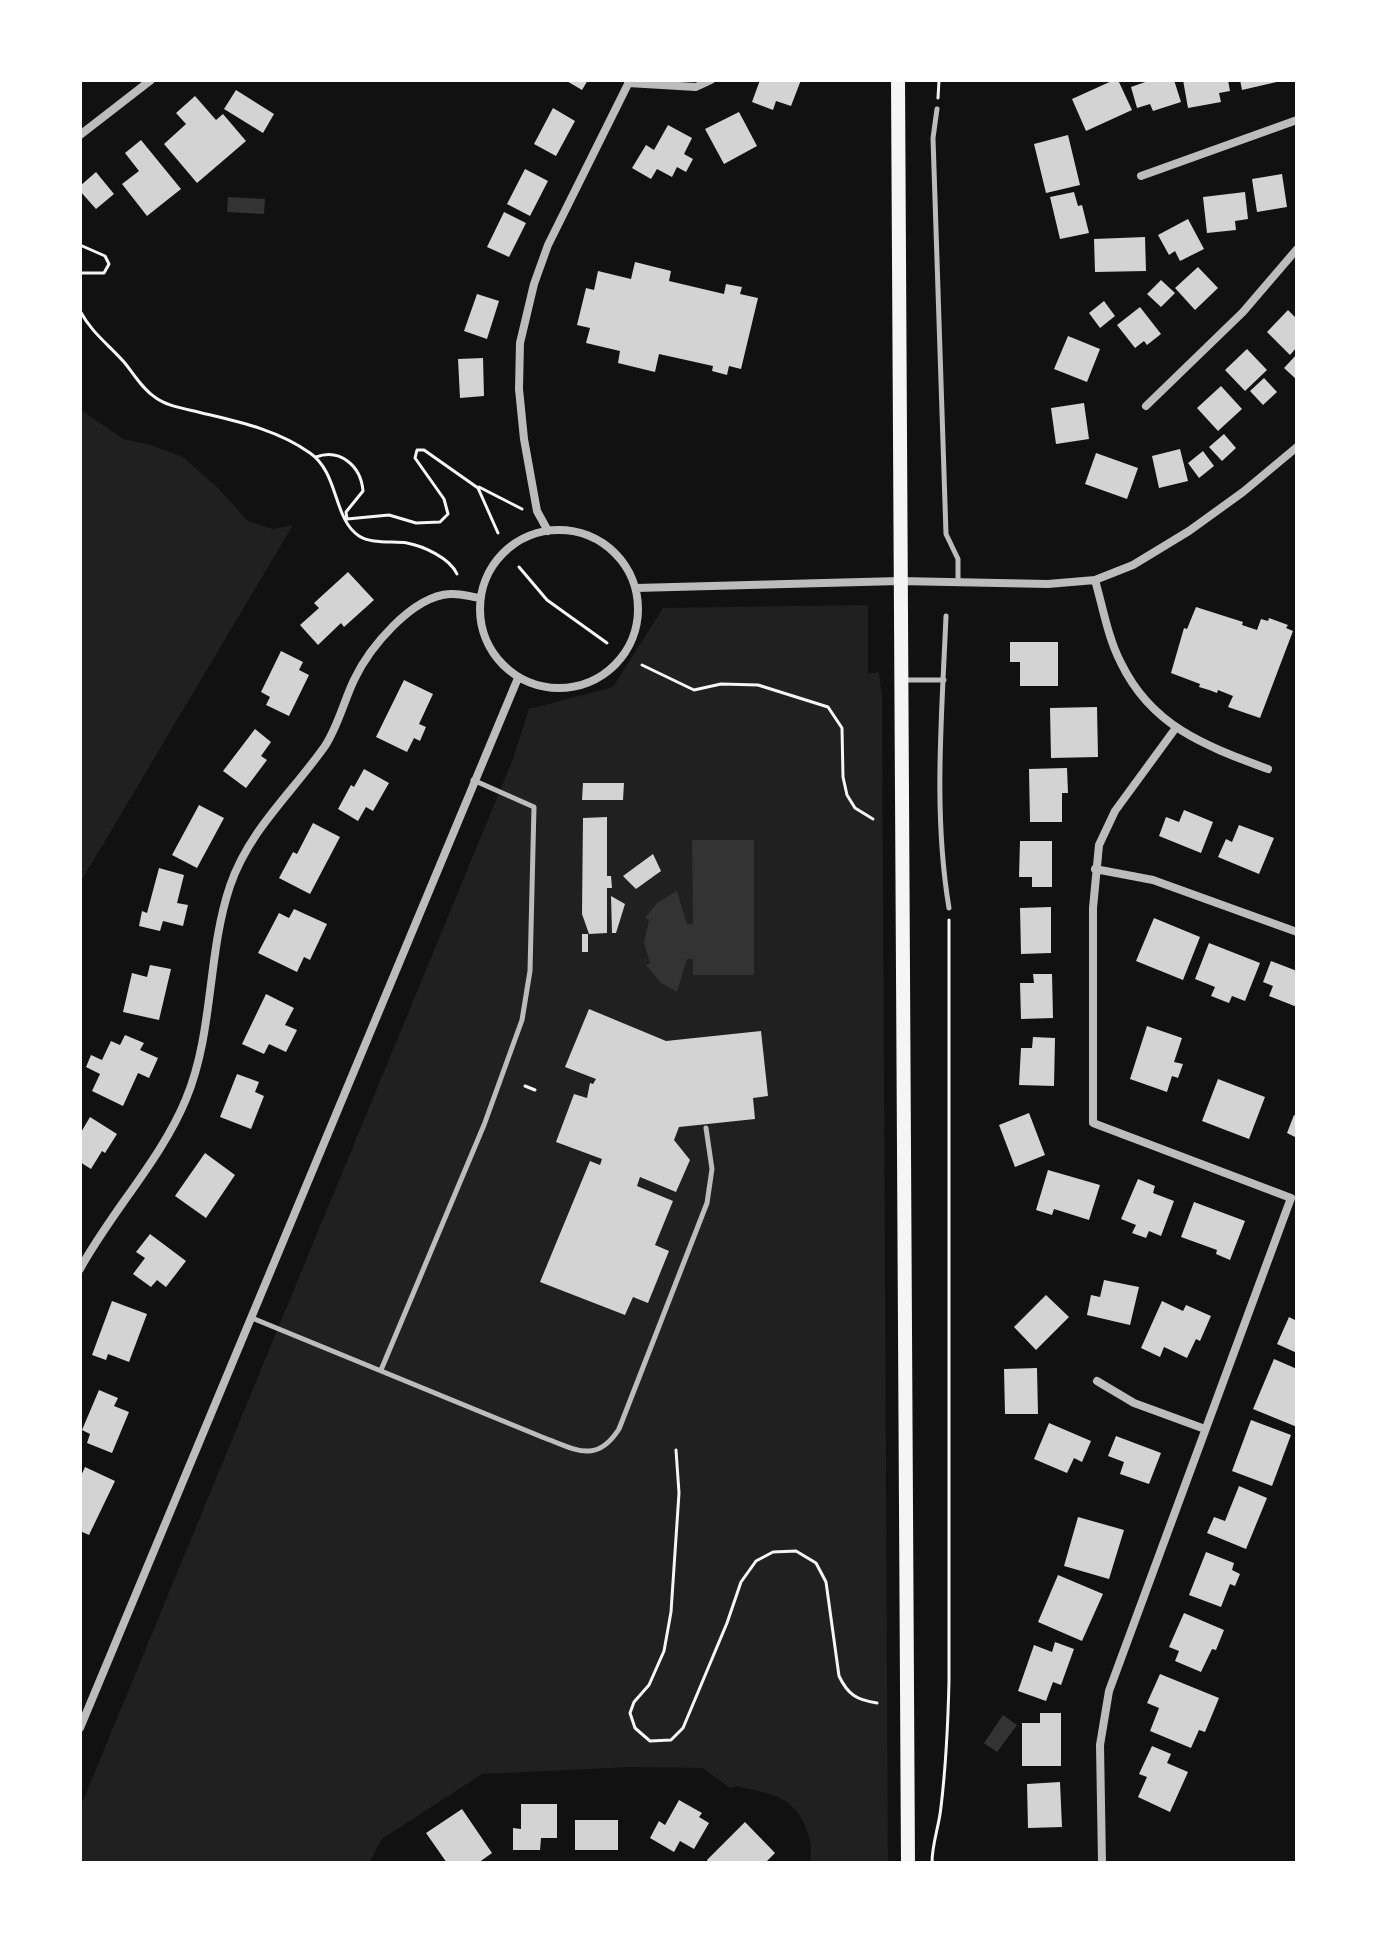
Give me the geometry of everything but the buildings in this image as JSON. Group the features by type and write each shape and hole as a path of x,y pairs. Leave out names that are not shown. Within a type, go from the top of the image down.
{"main road":[{"path":"898,80 908,1863"}],"street":[{"path":"80,135 151,80"},
{"path":"548,531 537,511 519,389 520,343 534,284 548,245 629,82 696,87 711,80"},
{"path":"1141,176 1297,120"},
{"path":"1146,406 1243,312 1297,249"},
{"path":"636,588 899,581 1048,584 1095,580 1133,565 1189,531 1297,447"},
{"path":"548,531 571,531 593,537 612,550 627,567 636,588 639,615 632,641 618,664 596,680 570,688 543,688 518,678 500,663 487,644 480,622 480,598 488,574 503,553 524,538 548,531"},
{"path":"1095,580 1112,640 1125,671 1144,698 1175,729 1268,769"},
{"path":"80,1269 166,1137 187,1099 199,1054 224,907 237,870 256,833 326,744 363,662 388,631 417,608 442,595 480,598"},
{"path":"80,1728 518,678"},
{"path":"1102,1863 1100,1745 1104,1709 1291,1198 1093,1123 1093,908 1099,845 1115,811 1175,729"},
{"path":"1095,869 1153,880 1297,932"},
{"path":"1097,1381 1134,1403 1205,1429"}],"lane":[{"path":"937,109 933,138 946,534 958,559 958,582"},
{"path":"946,616 939,802 949,908"},
{"path":"900,679 944,680"},
{"path":"381,1370 484,1125 509,1060 528,995 533,917 534,807 473,780"},
{"path":"252,1318 582,1452 603,1447 619,1429 707,1203 712,1169 706,1128"}],"path":[{"path":"937,109 939,80"},
{"path":"80,245 105,256 109,264 104,273 80,273"},
{"path":"80,311 90,330 123,360 156,398 271,432 316,457 326,469 345,517 358,535 421,548 449,564 457,574"},
{"path":"345,517 355,520 389,515 429,524 446,518 448,508 444,499 415,458 415,453 421,449 505,503 522,509"},
{"path":"316,457 342,457 361,478 363,491 345,517"},
{"path":"472,483 483,496 498,533"},
{"path":"519,567 547,600 607,643"},
{"path":"642,665 694,690 721,684 758,685 828,707 842,728 843,777 847,795 855,808 873,819"},
{"path":"932,1863 932,1845 939,1819 948,1749 949,908"},
{"path":"525,1086 535,1090"},
{"path":"676,1450 679,1493 671,1612 664,1651 649,1685 634,1702 630,1713 635,1728 650,1741 671,1740 683,1728 741,1582 756,1561 773,1552 796,1551 816,1563 826,1582 839,1676 846,1690 860,1701 877,1703"}],"shaded area":[{"path":"228,197 265,199 264,214 227,212"},
{"path":"80,409 123,439 183,457 217,487 248,521 272,529 293,525 80,883"},
{"path":"868,605 868,674 879,672 882,697 888,1863 810,1863 811,1845 805,1826 795,1810 780,1798 737,1786 730,1788 703,1768 630,1767 482,1774 382,1839 369,1863 80,1863 80,1808 513,759 529,709 613,687 663,608"},
{"path":"692,840 754,840 754,975 693,975 693,959 687,959 677,992 661,983 646,965 650,963 644,942 649,920 645,918 657,903 677,891 687,924 693,924"},
{"path":"1003,1715 1017,1725 997,1752 984,1743"}]}
